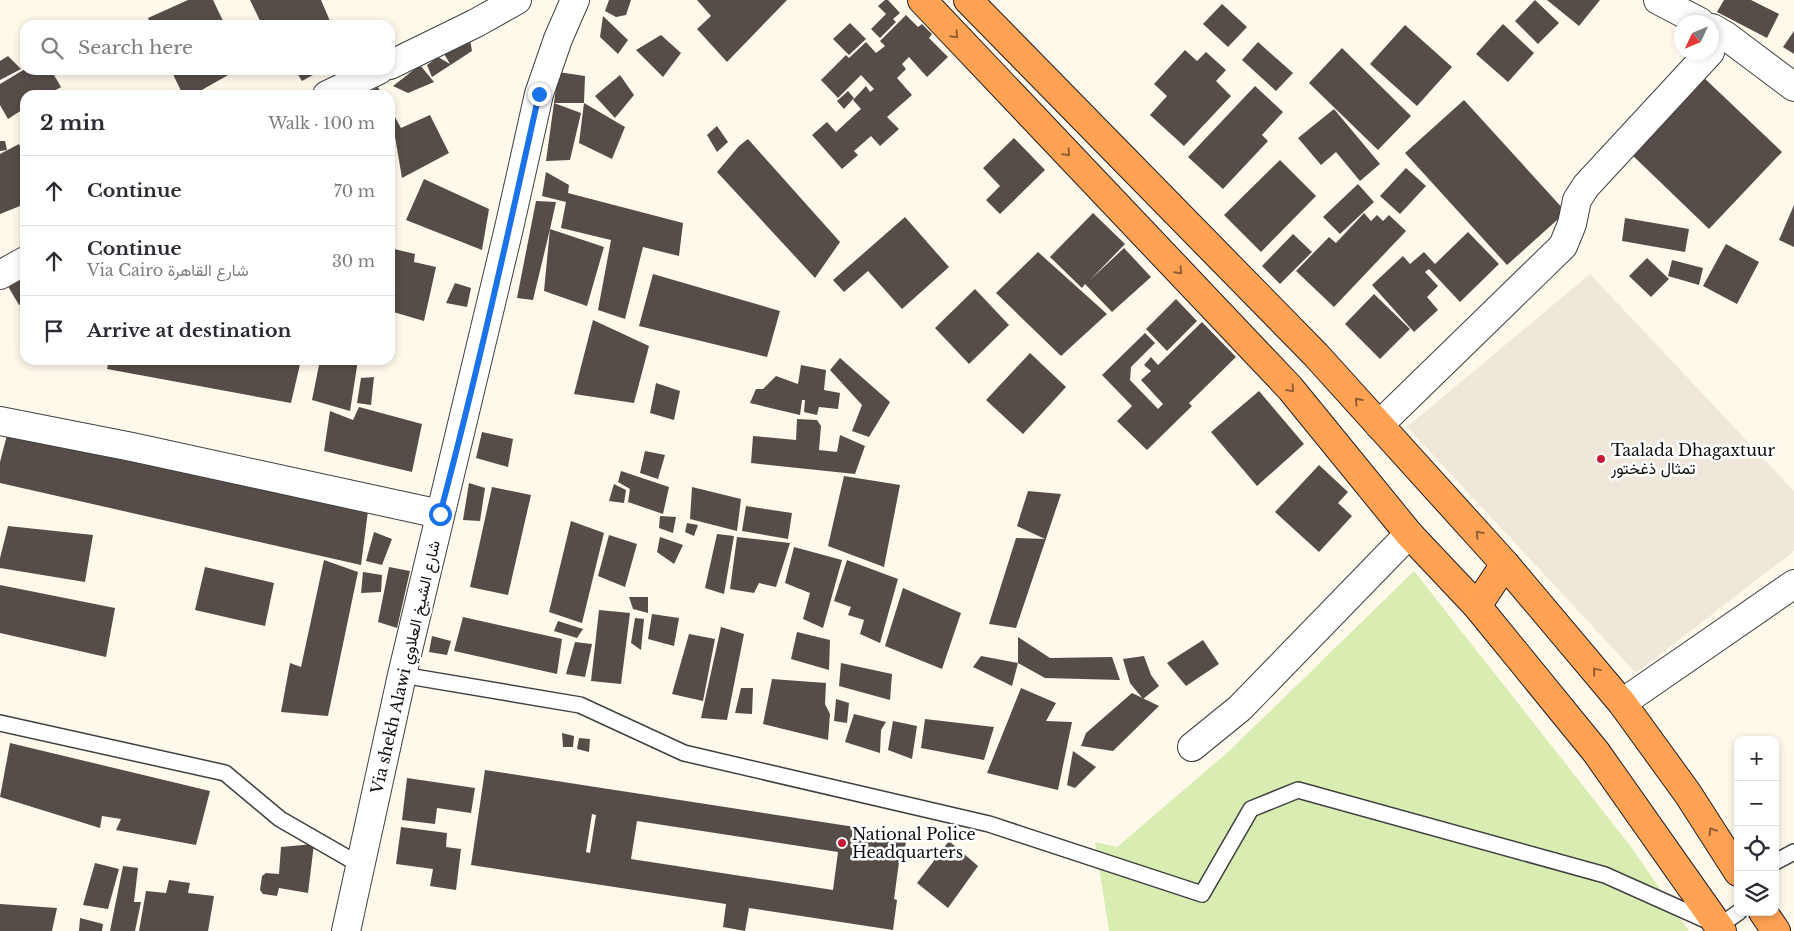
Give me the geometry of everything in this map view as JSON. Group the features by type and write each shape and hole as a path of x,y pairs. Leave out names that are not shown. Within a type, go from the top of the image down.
{"highway":[{"path":"922,0 1290,388 1409,534 1478,606 1596,752 1727,923"},
{"path":"968,0 1316,355 1505,564 1622,703 1688,794 1737,871"},
{"path":"1478,606 1505,564"},
{"path":"1767,916 1776,931"}],"street":[{"path":"395,63 476,23 516,0"},
{"name":"Via shekh Alawi شارع الشيخ العلاوي","path":"346,931 402,675 440,514 455,460 539,94 575,0"},
{"path":"1658,0 1687,15"},
{"path":"1719,44 1794,87"},
{"path":"1379,425 1563,246 1572,224 1577,200 1586,186 1699,60"},
{"path":"337,90 369,75"},
{"path":"0,275 20,263"},
{"path":"0,421 132,447 440,514"},
{"path":"1192,747 1240,708 1409,534"},
{"path":"1622,703 1794,584"}],"lane":[{"path":"402,675 580,705 684,753 989,824 1202,894 1252,809 1298,790 1605,875 1727,923"},
{"path":"0,723 225,773 280,819 360,865"},
{"path":"1779,860 1794,852"}],"green space":[{"path":"1414,571 1632,848 1689,931 1109,931 1095,842 1117,847 1228,752"}],"shaded area":[{"name":"Taalada Dhagaxtuur تمثال ذغختور","path":"1590,274 1794,491 1794,551 1636,673 1407,427"}],"building":[{"path":"188,0 213,0 223,20 149,20 148,18"},
{"path":"250,0 321,0 330,20 260,20"},
{"path":"609,0 631,0 626,15 616,17 605,11"},
{"path":"697,0 787,0 727,62 697,29 711,16"},
{"path":"885,0 888,0 900,13 893,19 896,22 880,38 871,29 886,14 878,6"},
{"path":"1535,0 1559,23 1538,44 1515,21"},
{"path":"1547,0 1600,0 1579,26"},
{"path":"1724,0 1751,0 1779,14 1767,38 1717,12"},
{"path":"1222,4 1247,27 1228,47 1203,24"},
{"path":"906,15 918,27 922,24 932,34 929,38 948,57 927,77 909,57 902,64 906,69 897,78 912,95 887,117 899,129 880,146 871,136 854,151 858,155 842,169 812,135 827,122 836,132 861,109 853,100 866,86 870,92 874,89 861,75 838,98 821,80 846,55 849,58 866,42 876,53 885,46 880,41"},
{"path":"603,16 628,40 618,54 600,37"},
{"path":"850,23 866,39 849,55 833,39"},
{"path":"1503,24 1534,53 1508,82 1476,54"},
{"path":"1405,25 1452,67 1417,106 1370,64"},
{"path":"1794,31 1794,54 1783,47"},
{"path":"661,35 681,53 663,77 636,50"},
{"path":"470,39 472,51 432,77 427,65 438,57 450,64 443,52"},
{"path":"1258,42 1293,73 1276,91 1242,60"},
{"path":"1342,48 1411,116 1378,150 1309,83"},
{"path":"1185,50 1197,61 1206,52 1226,70 1216,81 1231,96 1184,146 1150,115 1167,96 1154,84"},
{"path":"8,56 20,70 0,80 0,61"},
{"path":"420,65 434,82 408,93 393,86"},
{"path":"20,72 20,75 54,75 61,87 56,90 20,90 20,111 8,119 0,105 0,84"},
{"path":"558,72 585,76 584,103 554,103"},
{"path":"173,75 228,75 202,90 181,90"},
{"path":"298,75 313,75 302,81"},
{"path":"620,75 634,95 615,118 595,96"},
{"path":"1701,75 1782,152 1709,229 1628,151"},
{"path":"1255,86 1283,112 1262,135 1268,141 1223,189 1188,157"},
{"path":"848,91 854,98 844,109 837,101"},
{"path":"1464,100 1566,212 1507,265 1405,153"},
{"path":"554,103 581,113 570,160 546,161"},
{"path":"584,103 625,127 612,159 579,143"},
{"path":"1334,109 1380,164 1360,181 1336,152 1321,165 1298,138"},
{"path":"430,115 449,153 402,178 395,137 395,117 401,128"},
{"path":"717,126 728,142 717,152 707,135"},
{"path":"1014,138 1045,170 1000,214 986,200 1000,186 983,168"},
{"path":"748,139 840,242 815,278 717,172 739,146"},
{"path":"0,141 5,141 7,150 0,151"},
{"path":"19,144 20,206 0,214 0,154"},
{"path":"1280,160 1316,196 1261,252 1224,215"},
{"path":"1406,168 1426,186 1400,214 1380,196"},
{"path":"546,172 569,185 568,193 683,223 679,256 643,247 625,319 598,310 611,240 561,228 566,202 542,196"},
{"path":"424,179 489,209 482,250 406,220"},
{"path":"1358,184 1374,202 1340,234 1323,217"},
{"path":"536,201 556,202 533,300 517,298"},
{"path":"1794,205 1794,247 1779,240"},
{"path":"1093,213 1125,244 1090,280 1124,248 1151,277 1112,312 1085,284 1082,288 1050,257"},
{"path":"1364,213 1371,221 1377,215 1383,221 1389,215 1406,231 1334,307 1296,271 1329,237 1336,243"},
{"path":"905,217 949,267 902,309 868,271 844,292 833,280"},
{"path":"1625,218 1689,229 1685,252 1622,241"},
{"path":"550,229 604,247 587,306 544,291"},
{"path":"1468,232 1499,264 1460,302 1429,269 1425,272 1438,286 1427,297 1438,310 1414,332 1372,285 1403,256 1410,264 1424,252 1435,264"},
{"path":"1293,234 1312,252 1280,284 1262,266"},
{"path":"1726,244 1759,262 1737,304 1703,286"},
{"path":"395,249 415,254 414,262 436,267 424,321 395,312"},
{"path":"1038,252 1107,314 1061,356 996,293"},
{"path":"1647,258 1669,279 1651,297 1629,276"},
{"path":"1672,260 1703,268 1699,285 1668,276"},
{"path":"20,274 20,304 19,305 6,283"},
{"path":"653,274 780,311 767,357 639,326"},
{"path":"455,283 471,288 467,307 446,303"},
{"path":"975,289 1009,325 969,364 935,328"},
{"path":"1374,294 1410,329 1380,359 1345,324"},
{"path":"1176,299 1197,321 1167,351 1146,329"},
{"path":"593,320 649,346 634,403 574,394"},
{"path":"1202,322 1236,357 1189,403 1192,406 1147,450 1117,421 1132,406 1102,375 1145,333 1155,343 1131,367 1130,380 1158,409 1163,404 1141,380 1151,371 1144,365 1151,357 1158,365"},
{"path":"1030,353 1066,387 1023,434 986,400"},
{"path":"840,358 890,402 869,437 852,431 862,405 830,370"},
{"path":"108,365 300,365 291,403 107,369"},
{"path":"319,365 357,365 350,411 312,400"},
{"path":"801,365 826,370 824,390 840,393 838,409 819,407 817,415 804,412 805,400 802,400 800,415 750,403 756,389 763,389 776,376 798,384"},
{"path":"374,377 371,405 357,403 361,378"},
{"path":"656,383 680,391 674,420 650,413"},
{"path":"1259,391 1304,444 1257,486 1211,432"},
{"path":"359,407 422,424 412,472 324,451 330,411 353,420"},
{"path":"797,419 817,420 821,426 819,450 837,452 840,435 865,446 855,474 751,463 753,436 796,440"},
{"path":"8,431 368,511 361,565 0,483 0,462"},
{"path":"482,432 513,439 508,467 476,458"},
{"path":"645,451 665,455 658,479 640,473"},
{"path":"1319,465 1348,492 1338,503 1352,516 1319,552 1275,512"},
{"path":"621,471 669,487 663,514 628,502 630,489 618,482"},
{"path":"844,476 900,485 884,567 828,546"},
{"path":"469,483 485,488 480,521 463,520"},
{"path":"614,484 626,490 624,503 609,501"},
{"path":"492,487 531,495 508,595 470,587"},
{"path":"692,487 741,499 737,531 690,519"},
{"path":"1028,491 1061,494 1016,628 989,624 1016,538 1045,539 1017,526"},
{"path":"746,506 792,513 788,539 742,531"},
{"path":"660,516 676,517 673,533 659,528"},
{"path":"571,521 604,533 582,623 549,612"},
{"path":"687,523 698,525 694,536 685,532"},
{"path":"8,526 93,535 85,582 0,568 0,558"},
{"path":"374,532 392,539 382,565 366,561"},
{"path":"717,534 734,536 724,594 705,588"},
{"path":"609,535 637,544 625,587 598,576"},
{"path":"660,537 683,545 674,564 657,552"},
{"path":"737,537 790,543 776,587 759,583 754,593 730,589"},
{"path":"794,547 842,560 823,628 803,619 810,593 785,583"},
{"path":"324,560 358,572 328,716 281,712 290,663 301,667"},
{"path":"847,560 898,579 880,643 860,634 864,620 848,615 851,607 834,601"},
{"path":"205,567 274,583 265,626 195,610"},
{"path":"389,567 410,571 397,628 378,622"},
{"path":"363,572 382,575 381,592 361,593"},
{"path":"0,585 115,608 106,657 0,633"},
{"path":"903,588 961,613 942,669 885,646"},
{"path":"629,597 648,597 648,613 633,609"},
{"path":"599,610 630,613 621,684 591,681"},
{"path":"652,614 679,618 674,646 648,639"},
{"path":"463,617 562,639 557,674 454,651"},
{"path":"635,618 644,619 641,650 631,643"},
{"path":"558,621 583,629 577,638 554,631"},
{"path":"721,627 744,634 727,720 701,718"},
{"path":"797,632 830,640 829,670 791,659"},
{"path":"689,634 715,639 703,701 672,694"},
{"path":"432,636 451,641 447,655 429,652"},
{"path":"1018,637 1050,658 1112,657 1120,680 1045,678 1018,663"},
{"path":"1203,640 1219,664 1186,686 1167,663"},
{"path":"575,642 592,644 585,677 566,674"},
{"path":"981,656 1018,663 1012,686 973,667"},
{"path":"1144,656 1151,675 1159,686 1143,699 1130,683 1123,659"},
{"path":"841,663 892,674 890,700 839,686"},
{"path":"772,679 826,683 825,704 830,714 828,740 763,724"},
{"path":"741,688 753,688 752,714 735,713"},
{"path":"1021,688 1056,703 1046,721 1072,722 1058,790 987,773"},
{"path":"1132,693 1159,706 1113,751 1081,746 1086,733"},
{"path":"836,699 849,703 847,723 834,721"},
{"path":"854,714 886,722 881,730 880,753 845,742"},
{"path":"925,719 994,727 984,760 921,748"},
{"path":"893,721 917,726 912,759 888,750"},
{"path":"562,733 574,736 573,747 563,747"},
{"path":"579,738 590,739 589,752 577,749"},
{"path":"10,743 210,791 196,845 116,830 121,819 102,816 100,828 0,797"},
{"path":"1073,751 1096,767 1075,788 1067,785"},
{"name":"National Police Headquarters","path":"485,770 907,835 903,862 899,862 894,899 897,900 893,930 749,908 745,931 723,927 726,904 471,865","holes":["592,814 596,815 590,853 586,852","637,821 838,852 833,890 631,859"]},
{"path":"407,778 475,788 471,813 437,808 435,824 402,820"},
{"path":"401,827 447,833 446,847 461,849 456,890 430,886 433,869 396,864"},
{"path":"949,841 978,866 948,908 917,883"},
{"path":"314,844 308,893 279,888 277,896 263,894 260,890 262,876 266,873 279,874 281,847"},
{"path":"95,863 119,869 108,909 83,905"},
{"path":"123,866 138,868 134,902 141,902 135,931 110,931"},
{"path":"169,880 190,883 188,893 214,896 208,931 139,931 146,891 166,893"},
{"path":"0,904 57,908 52,931 0,931"},
{"path":"80,918 103,924 102,931 79,931"}],"place":[{"name":"Taalada Dhagaxtuur تمثال ذغختور","path":"1601,459"},
{"name":"National Police Headquarters","path":"842,843"}],"route":[{"path":"440,514 455,460 539,94"}]}
